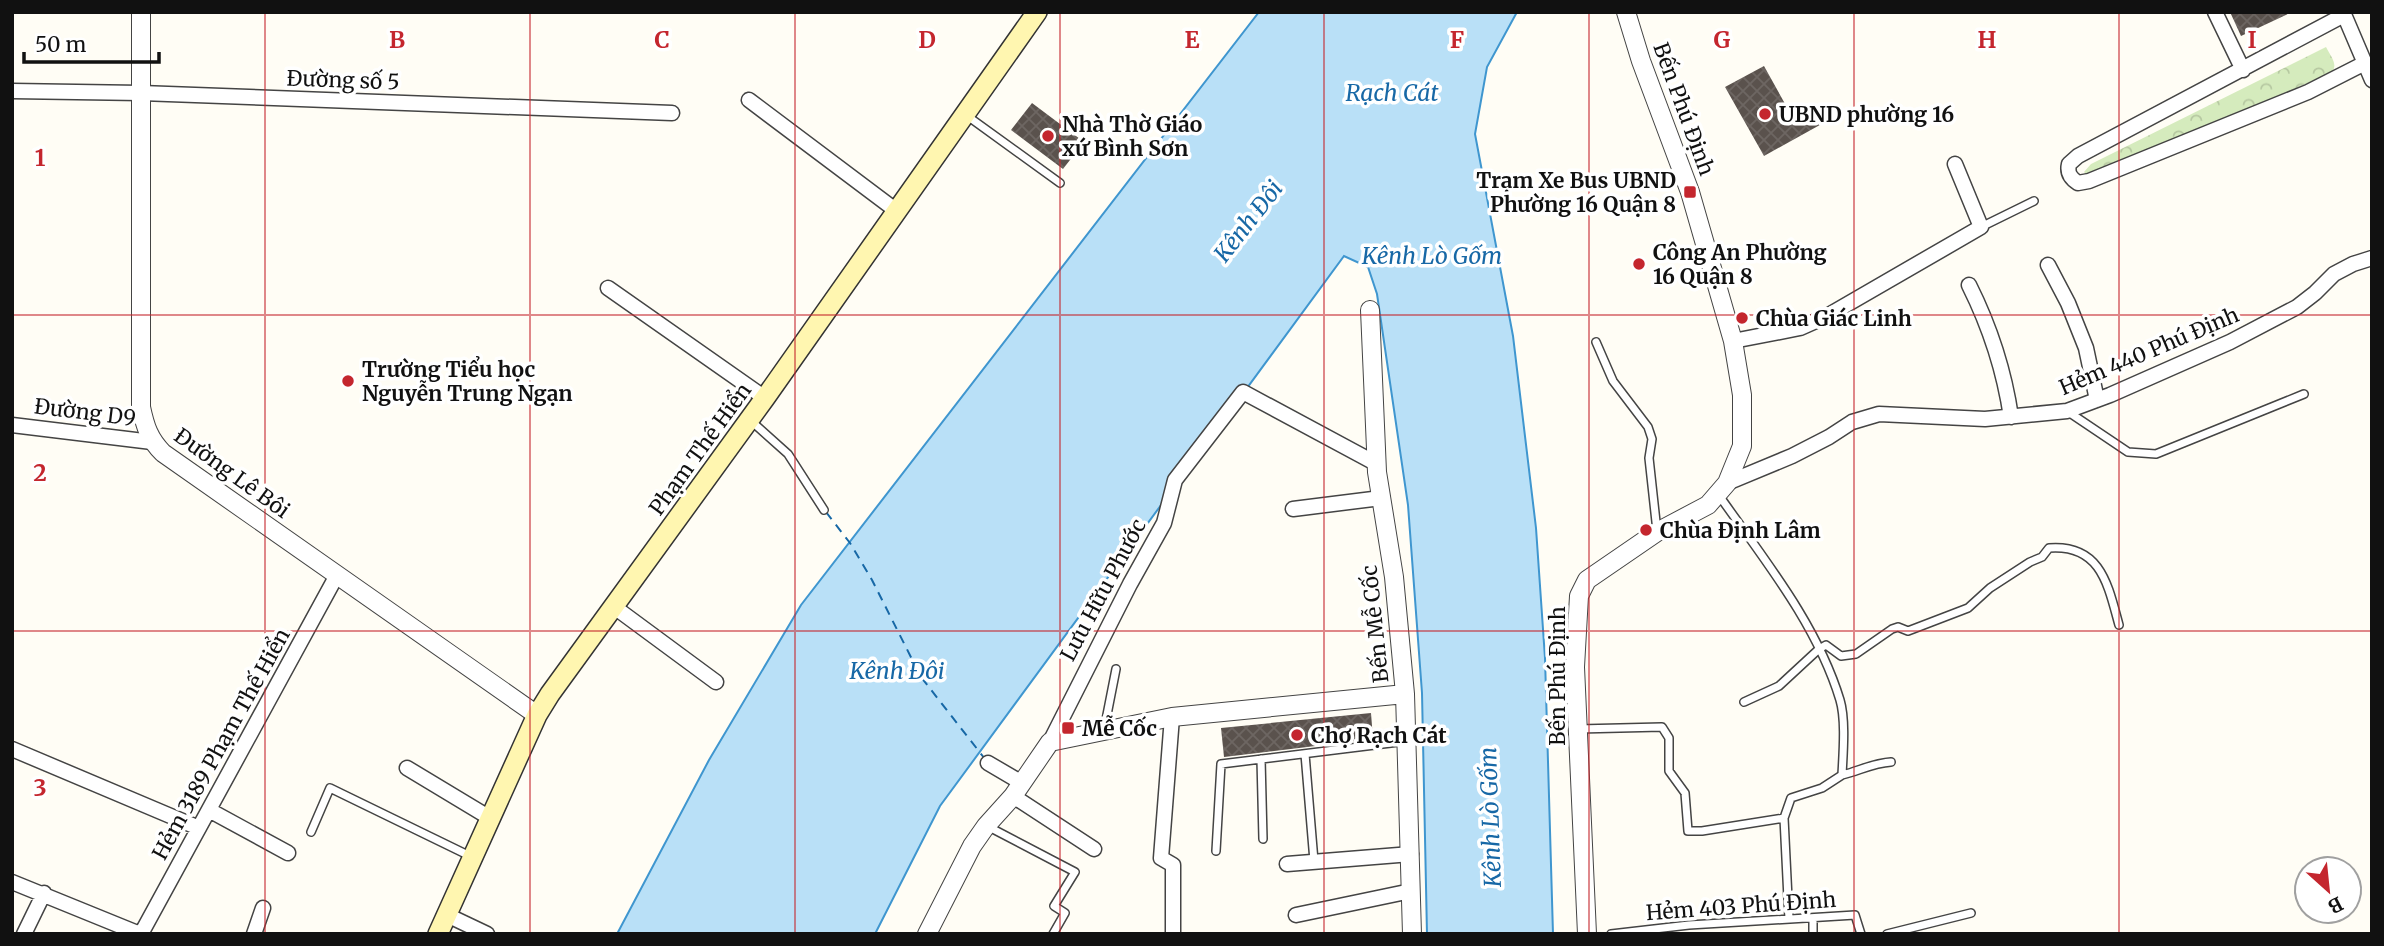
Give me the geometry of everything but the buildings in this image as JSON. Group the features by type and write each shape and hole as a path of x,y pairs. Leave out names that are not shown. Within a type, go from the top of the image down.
{"main road":[{"name":"Phạm Thế Hiển","path":"438,934 537,715 612,606 898,212 1037,12"}],"street":[{"name":"Đường Lê Bôi","path":"141,12 141,407 152,442 163,453 246,513 537,715"},
{"name":"Bến Phú Định","path":"1587,934 1575,667 1579,596 1587,580 1657,531 1708,505 1722,488 1742,446 1742,395 1733,341 1690,192 1641,61 1626,12"},
{"path":"2216,12 2242,70"},
{"path":"2364,63 2308,92 2089,181 2078,183 2072,180 2067,171 2069,164 2078,156 2344,14 2372,80"},
{"name":"Đường số 5","path":"12,91 141,93 672,114"},
{"path":"749,100 898,212"},
{"path":"1733,341 1800,328 1827,316 1981,227 1955,164"},
{"name":"Hẻm 440 Phú Định","path":"1722,488 1792,456 1852,422 1878,414 1985,419 2067,411 2230,342 2297,307 2333,274 2372,258"},
{"path":"2048,265 2068,303 2086,348 2097,400"},
{"path":"1969,285 1996,345 2011,417"},
{"path":"608,288 765,398"},
{"name":"Bến Mễ Cốc","path":"1370,310 1377,464 1394,577 1405,694 1412,934"},
{"name":"Lưu Hữu Phước","path":"927,934 972,846 986,825 1018,789 1051,742 1130,584 1164,523 1175,480 1243,392 1377,464"},
{"name":"Đường D9","path":"12,425 152,442"},
{"path":"1293,509 1381,498"},
{"name":"Hẻm 3189 Phạm Thế Hiển","path":"140,934 337,575"},
{"path":"612,606 716,682"},
{"path":"1051,742 1172,717 1405,694"},
{"path":"1172,717 1161,858 1174,865 1173,934"},
{"path":"12,749 199,828"},
{"path":"988,763 1094,849"},
{"path":"407,768 490,818"},
{"path":"209,810 288,853"},
{"path":"1287,864 1410,854"},
{"path":"12,882 140,934"},
{"path":"1296,915 1411,891"},
{"path":"24,934 44,893"},
{"path":"254,934 263,908"},
{"path":"447,915 487,934"}],"lane":[{"path":"965,114 1060,183"},
{"path":"1981,227 2034,201"},
{"path":"1596,342 1613,382 1648,427 1652,439 1649,458 1657,531"},
{"path":"2067,411 2128,452 2156,454 2304,394"},
{"path":"749,420 788,454 824,510"},
{"path":"1722,488 1819,649 1841,702 1842,775"},
{"path":"1744,702 1779,686 1826,645 1841,656 1856,654 1892,629 1908,631 1968,608 1990,588 2029,562 2042,557 2049,548 2072,549 2092,561 2107,579 2119,625"},
{"path":"1104,731 1116,669"},
{"path":"1578,729 1662,727 1669,738 1668,771 1685,793 1688,831 1784,818"},
{"path":"1216,851 1221,764 1407,741"},
{"path":"1305,754 1314,862"},
{"path":"1261,759 1263,839"},
{"path":"1789,919 1784,818 1791,798 1822,788 1842,775 1860,771 1874,763 1891,762"},
{"path":"311,832 330,788 472,857"},
{"path":"986,825 1074,873 1054,906 1065,914 1053,934"},
{"path":"1887,934 1971,913"},
{"name":"Hẻm 403 Phú Định","path":"1611,934 1689,925 1855,915 1861,934"},
{"path":"1813,918 1813,934"}],"green space":[{"path":"2326,47 2334,64 2331,73 2102,172 2087,175 2084,172 2091,164"}],"water":[{"name":"Kênh Đôi","path":"1259,12 1517,12 1487,67 1475,134 1513,336 1536,528 1545,658 1553,934 1427,934 1422,693 1408,505 1377,294 1368,267 1344,256 940,806 875,934 617,934 709,760 801,605"}],"ferry route":[{"path":"826,512 850,543 872,580 921,677 985,759"}],"place":[{"name":"UBND phường 16","path":"1765,114"},
{"name":"Nhà Thờ Giáo xứ Bình Sơn","path":"1048,136"},
{"name":"Trạm Xe Bus UBND Phường 16 Quận 8","path":"1690,192"},
{"name":"Công An Phường 16 Quận 8","path":"1639,264"},
{"name":"Chùa Giác Linh","path":"1742,318"},
{"name":"Trường Tiểu học Nguyễn Trung Ngạn","path":"348,381"},
{"name":"Chùa Định Lâm","path":"1646,530"},
{"name":"Mễ Cốc","path":"1068,728"},
{"name":"Chợ Rạch Cát","path":"1297,735"}],"water label":[{"name":"Rạch Cát","path":"1392,92"},
{"name":"Kênh Lò Gốm","path":"1432,255"},
{"name":"Kênh Lò Gốm","path":"1490,817"}]}
